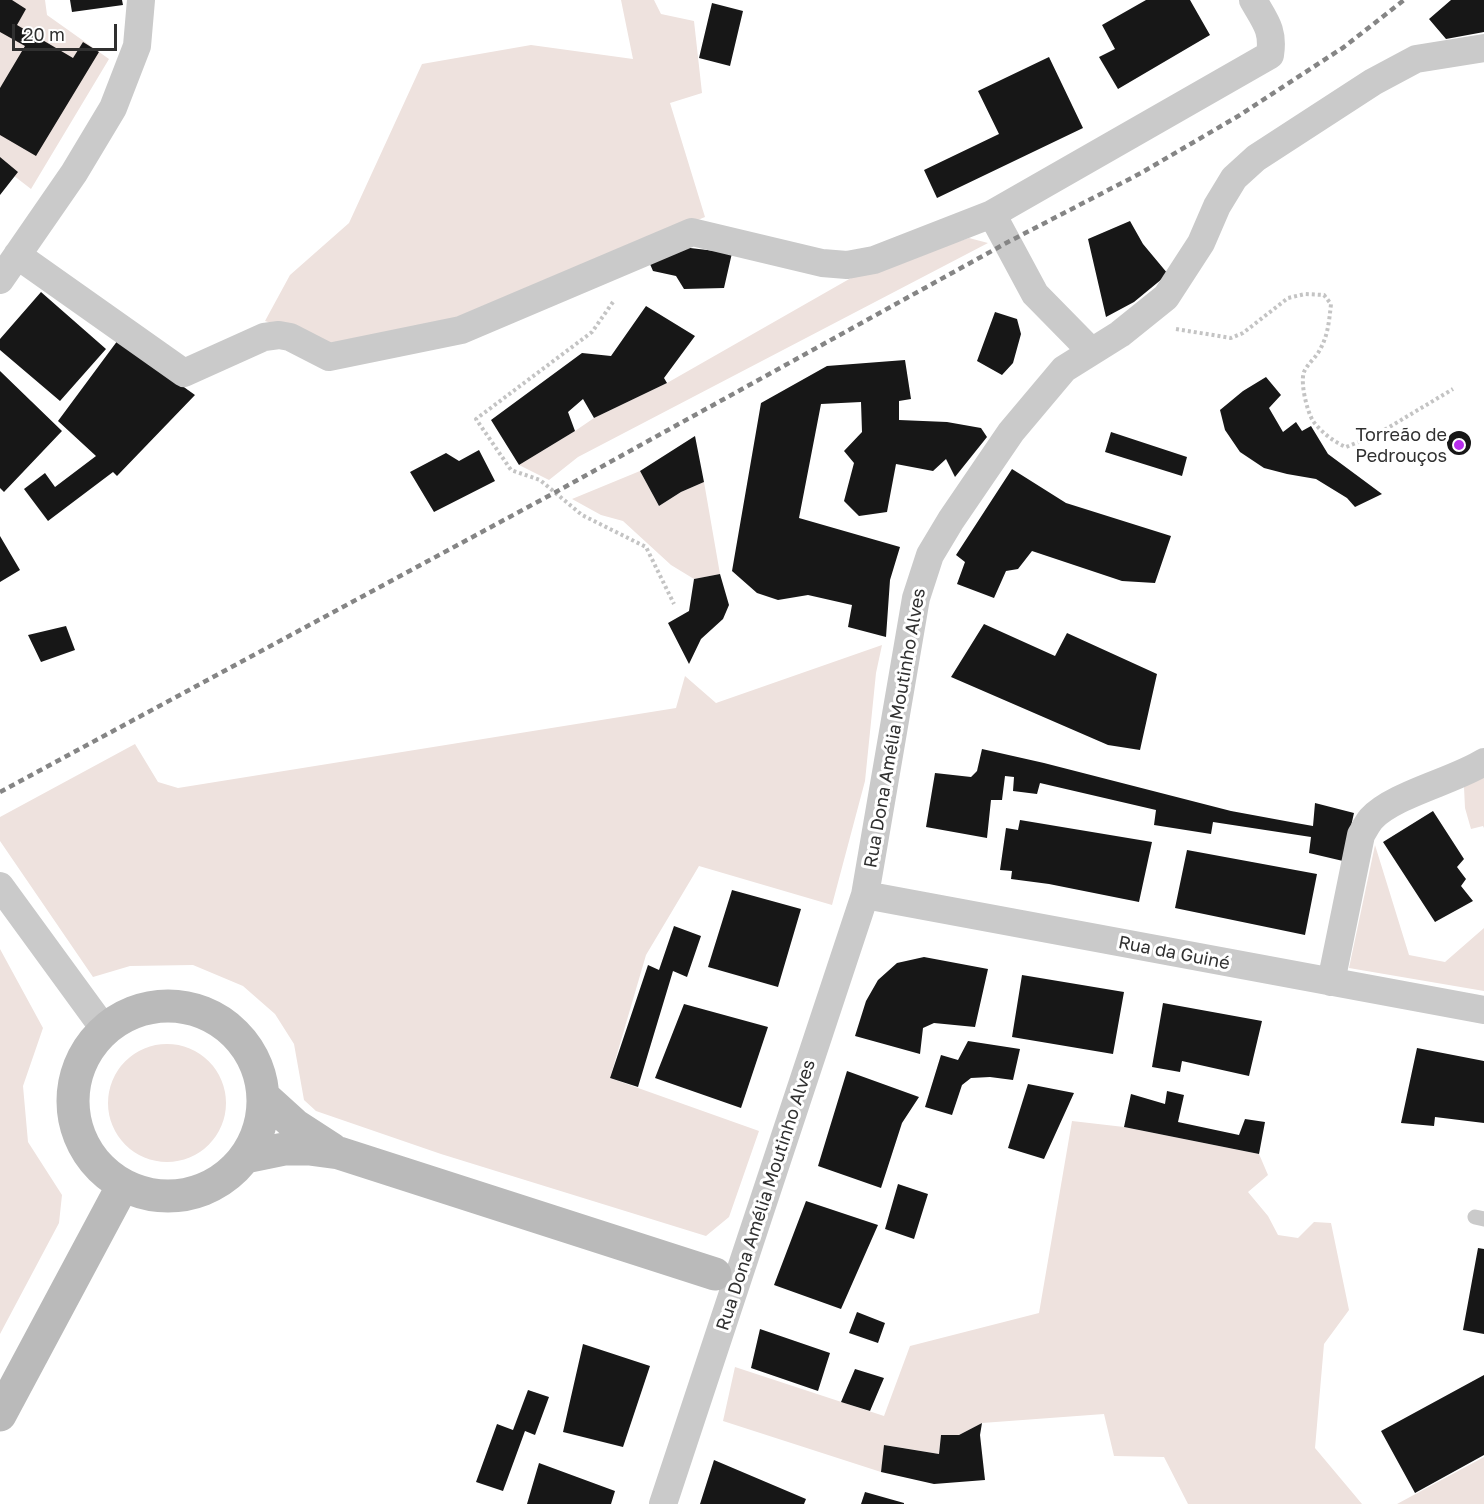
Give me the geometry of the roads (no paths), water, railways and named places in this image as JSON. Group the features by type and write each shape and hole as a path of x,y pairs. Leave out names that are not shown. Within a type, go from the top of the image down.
{"street":[{"path":"0,280 74,173 113,108 137,46 141,0"},
{"path":"16,255 184,374 264,337 279,335 290,337 329,357 462,330 692,232 822,263 847,265 874,260 992,214 1270,55 1272,41 1268,24 1253,0"},
{"name":"Rua Dona Amélia Moutinho Alves","path":"663,1504 726,1277 865,895 916,597 930,555 1011,432 1064,369 1120,334 1166,297 1180,279 1201,243 1217,206 1234,178 1256,158 1373,82 1416,59 1484,48"},
{"path":"992,214 1035,294 1091,351"},
{"path":"1331,982 1361,836 1371,819 1388,806 1470,771 1484,762"},
{"path":"0,886 105,1030"},
{"name":"Rua da Guiné","path":"865,895 1484,1010"},
{"path":"160,1006 190,1009 218,1020 241,1040 257,1067 263,1096 260,1128 245,1157 226,1176 202,1190 176,1196 148,1194 123,1185 98,1166 81,1141 73,1112 74,1081 85,1053 105,1030 130,1014 160,1006"},
{"path":"263,1096 295,1125 339,1153"},
{"path":"245,1157 284,1149 309,1149 339,1153 726,1277"},
{"path":"0,1415 123,1185"}],"railway":[{"path":"0,792 554,493 1008,242 1141,173 1240,115 1344,47 1404,0"}],"place":[{"name":"Torreão de Pedrouços","path":"1459,445"}]}
